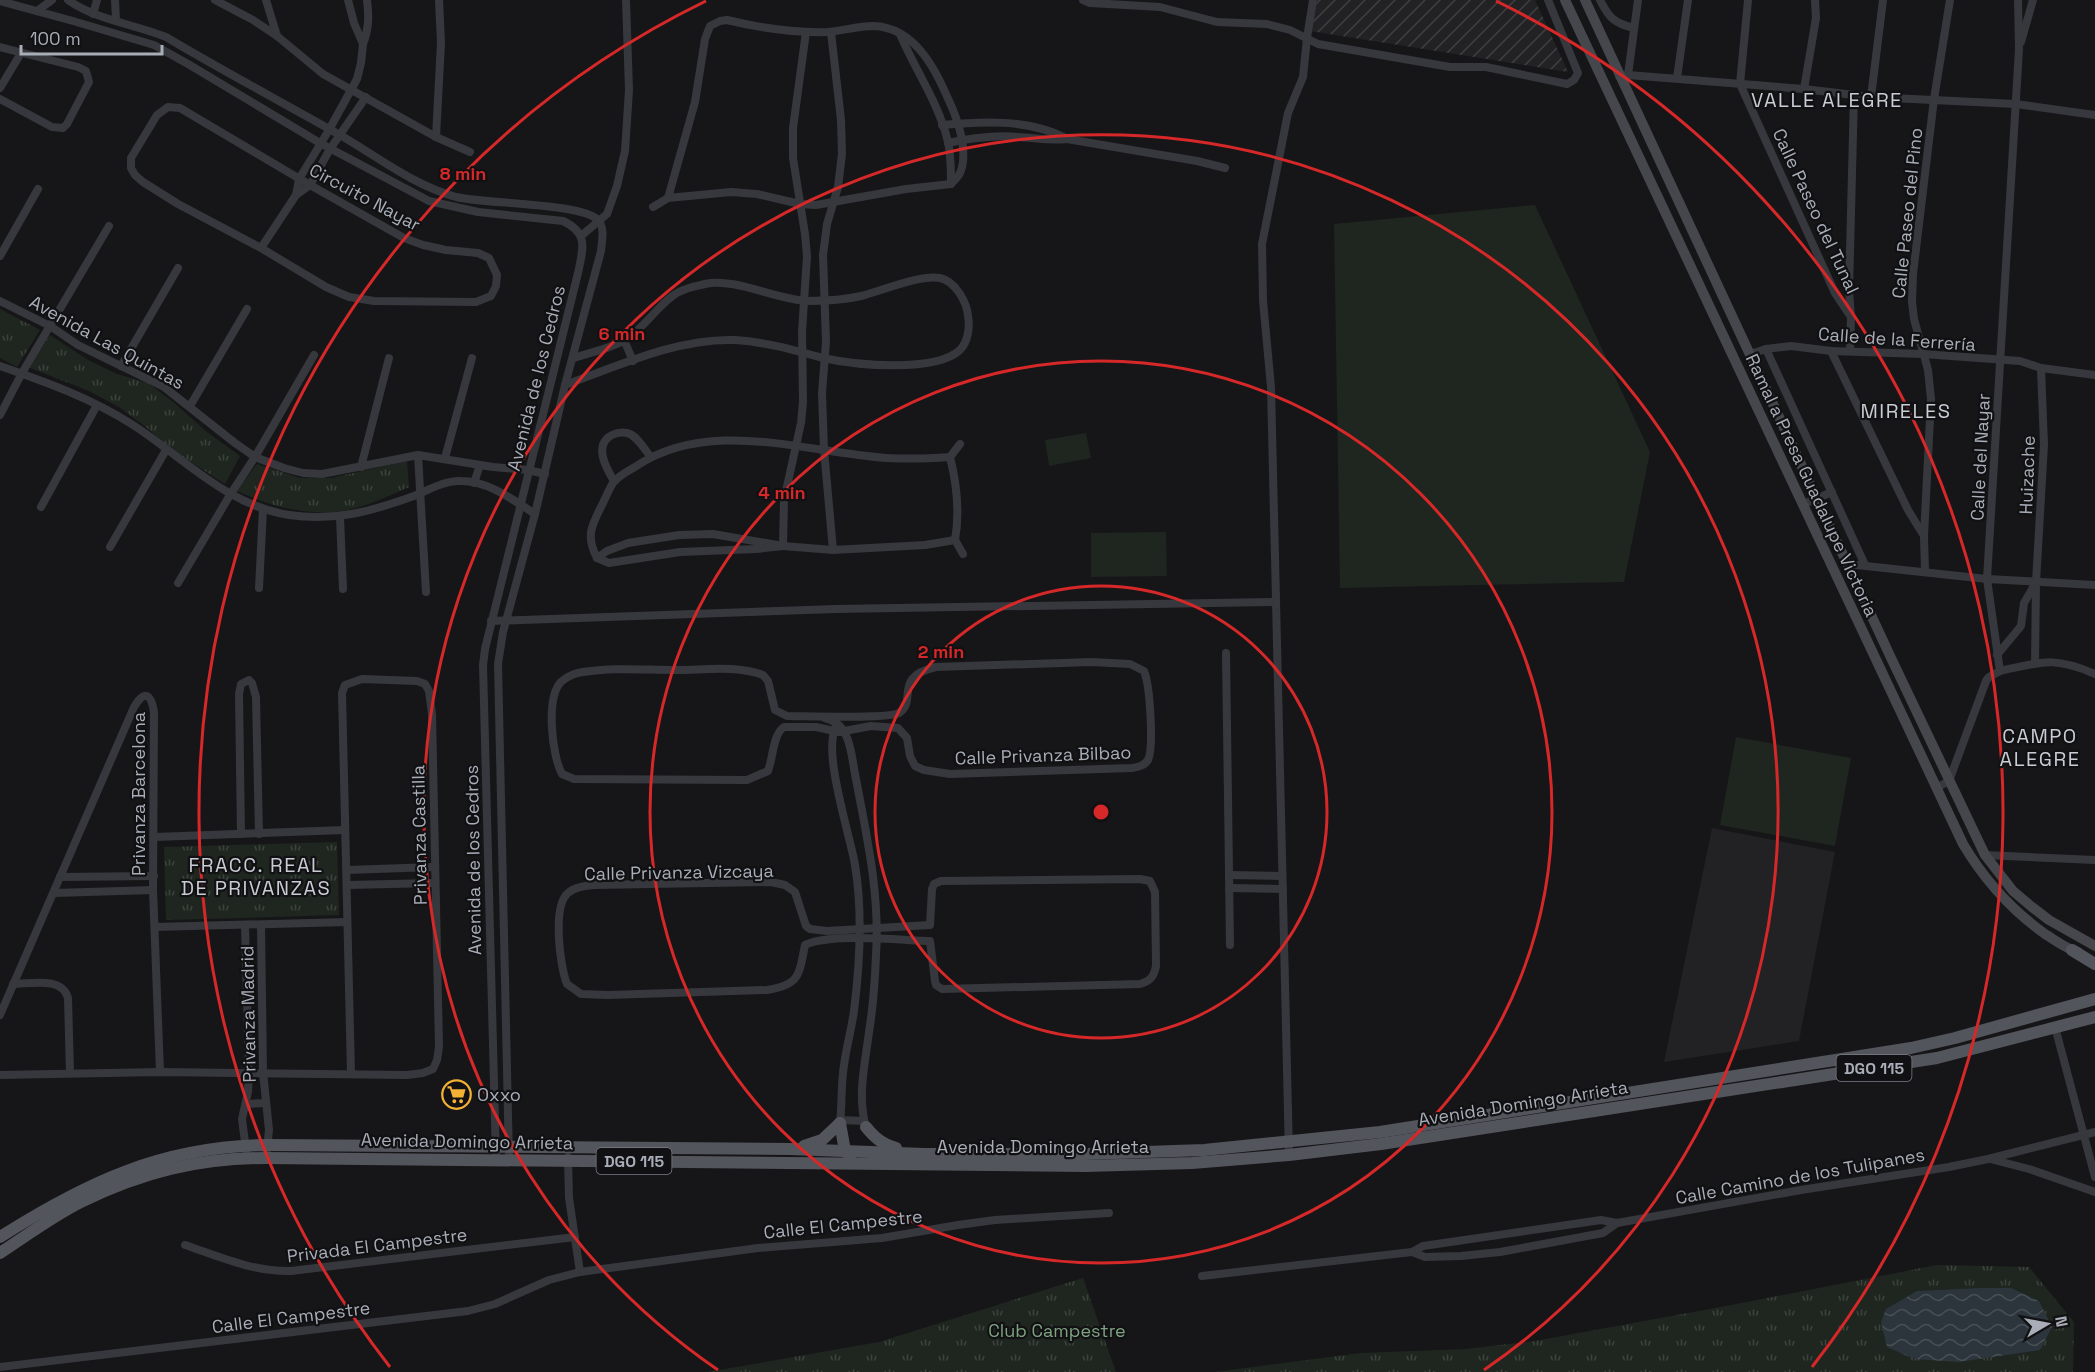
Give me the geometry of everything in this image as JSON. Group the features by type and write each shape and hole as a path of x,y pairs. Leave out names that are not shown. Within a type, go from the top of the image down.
{"main road":[{"name":"Ramal a Presa Guadalupe Victoria","path":"1565,0 1963,844 1979,871 1997,893 2032,924 2072,950 2095,958"},
{"name":"Ramal a Presa Guadalupe Victoria","path":"1585,0 1624,75 1816,499 1985,855 2013,891 2032,907 2095,946"},
{"path":"2072,950 2095,964"},
{"path":"2079,1004 2095,991"},
{"name":"Avenida Domingo Arrieta","path":"509,1153 568,1160 856,1162 1085,1160 1183,1151 1289,1149 1381,1138 1702,1086 1911,1048 2095,999"},
{"path":"2081,1021 2095,1007"},
{"path":"2049,1011 2055,1027"},
{"name":"Avenida Domingo Arrieta","path":"1702,1086 1936,1058 2095,1017"},
{"path":"790,1149 822,1140 840,1122"},
{"path":"840,1122 845,1150 856,1162 868,1151 865,1124"},
{"path":"865,1124 877,1140 885,1145 924,1154"},
{"name":"Avenida Domingo Arrieta","path":"0,1253 80,1202 128,1182 187,1164 268,1144 495,1153"},
{"name":"Avenida Domingo Arrieta","path":"0,1237 54,1204 121,1172 174,1155 246,1151 266,1158 509,1153 568,1146 845,1150 1085,1160"}],"street":[{"path":"22,0 34,10"},
{"path":"34,10 51,0"},
{"path":"68,0 93,14 166,37 340,135 414,180 443,193 491,202 574,210 589,213 600,221"},
{"path":"93,14 97,0"},
{"path":"115,0 116,20"},
{"path":"215,0 277,36 323,74 436,137 470,152"},
{"path":"266,0 277,36"},
{"path":"348,0 363,44"},
{"path":"296,195 298,179 352,90 361,63 368,27 367,0"},
{"path":"436,137 440,78 439,0"},
{"path":"0,2 154,45 330,149 429,201 478,212 563,221 575,226 581,236 607,214 625,151 629,90 626,0"},
{"path":"1083,0 1090,3 1160,7 1217,22 1267,24 1290,30 1318,44 1450,67 1486,67 1567,84 1574,80 1578,73 1576,63 1548,0"},
{"path":"1289,1149 1270,376 1263,301 1262,244 1288,113 1303,76 1306,38 1313,0"},
{"path":"1600,0 1605,10 1618,24 1634,28"},
{"path":"1638,0 1624,75 1804,88 1871,97 2016,104 2095,115"},
{"path":"1677,78 1688,0"},
{"path":"1740,84 1748,0"},
{"path":"1804,88 1816,18 1815,0"},
{"path":"1871,97 1883,0"},
{"name":"Calle Paseo del Pino","path":"1924,571 1931,399 1928,370 1914,319 1912,283 1917,226 1924,191 1934,99 1950,0"},
{"path":"2018,0 2019,49"},
{"path":"2019,49 2033,0"},
{"path":"102,30 106,18"},
{"path":"653,207 668,198 731,192 757,194 816,206 906,189 951,184 960,173 962,163 959,124 937,74 914,42 899,33 887,28 872,26 831,32 806,32 755,27 727,20 720,21 710,26 705,39 695,102 668,198"},
{"path":"783,546 784,500 801,423 803,402 803,301 807,256 793,158 793,128 806,32"},
{"path":"831,32 841,120 842,154 838,187 827,224 823,255 825,358 822,393 824,450 833,550"},
{"path":"899,33 923,81 948,142 951,184"},
{"path":"0,47 78,67 86,71 89,77 87,88 63,128 52,128 0,99"},
{"name":"Calle del Nayar","path":"2000,672 1988,579 2019,49"},
{"path":"0,88 21,53"},
{"name":"Calle Paseo del Tunal","path":"1740,84 1835,293 1851,317"},
{"path":"1850,351 1849,291 1854,95"},
{"path":"261,248 296,195 310,185 330,149 366,97"},
{"name":"Circuito Nayar","path":"168,107 174,107 310,185 404,238 434,248 478,253 489,258 497,275 496,286 491,296 483,301 466,303 374,301 349,297 326,287 143,182 131,168 131,158 157,115 168,107"},
{"path":"942,125 1017,124 1050,130 1067,139"},
{"path":"948,142 997,136 1047,141 1067,139 1197,160 1225,168"},
{"path":"0,256 38,189"},
{"name":"Avenida de los Cedros","path":"509,1153 498,664 507,621 536,514 565,385 601,250 600,221"},
{"path":"0,415 109,226"},
{"name":"Avenida de los Cedros","path":"495,1153 483,665 491,621 578,273 583,248 581,236"},
{"path":"121,366 178,268"},
{"path":"565,385 633,361 695,344 733,340 768,343 825,358 884,365 912,365 941,361 962,348 969,332 968,315 965,303 953,286 941,278 922,279 859,296 825,301 803,301 754,289 708,283 678,292 643,327 624,340 574,358"},
{"name":"Avenida Las Quintas","path":"0,301 50,326 78,345 164,387 255,457 284,468 303,473 322,474 418,455 545,474"},
{"path":"190,406 246,309"},
{"path":"624,340 633,361"},
{"name":"Calle de la Ferrería","path":"1750,354 1766,349 1791,346 1831,351 1923,354 2019,361 2041,368 2095,375"},
{"path":"1766,349 1865,565"},
{"path":"1831,351 1908,510 1924,536"},
{"path":"178,583 314,355"},
{"path":"361,467 389,358"},
{"path":"445,458 472,358"},
{"path":"0,366 72,392 97,405 135,426 230,495 263,509 290,515 340,517 376,509 461,480 502,493 536,514"},
{"name":"Huizache","path":"2036,582 2044,457 2041,368"},
{"path":"41,507 97,405"},
{"path":"614,481 604,463 602,449 607,438 616,433 626,433 636,439 650,456"},
{"path":"783,546 680,552 609,563 597,558 589,539 592,525 614,481 650,456 694,443 726,440 915,459 950,457 960,444"},
{"path":"110,546 166,450"},
{"path":"418,455 426,592"},
{"path":"950,457 956,480 958,506 955,540 963,554"},
{"path":"474,483 480,465"},
{"path":"1804,504 1832,492"},
{"path":"259,588 263,509"},
{"path":"340,517 343,589"},
{"path":"597,558 607,551 628,543 679,535 713,534 783,546 833,550 925,545 955,540"},
{"path":"1847,564 1988,579 2095,585"},
{"path":"1997,655 2021,626 2024,603 2036,582"},
{"path":"2035,663 2036,582"},
{"path":"491,621 836,609 1275,602"},
{"path":"1226,653 1230,945"},
{"path":"1936,788 1949,782 1989,677 2035,663 2054,661 2071,663 2095,674"},
{"name":"Calle Privanza Bilbao","path":"844,731 871,726 898,728 907,738 910,756 915,766 924,770 950,774 1132,768 1143,766 1148,759 1151,745 1147,677 1144,671 1137,666 1119,662 936,667 916,674 911,679 905,707 898,713 890,716 857,716"},
{"path":"844,731 816,727 784,727 776,736 768,771 747,780 574,779 562,774 556,763 553,710 555,693 560,682 570,675 581,672 715,670 755,672 763,675 768,681 773,703 779,714 857,716"},
{"name":"Privanza Castilla","path":"0,1075 160,1072 263,1072 351,1073 423,1073 433,1069 439,1047 432,714 429,691 425,684 417,681 362,679 345,685 341,705 348,885 351,1073"},
{"path":"241,834 239,694 241,684 249,680 256,697 259,834"},
{"name":"Privanza Barcelona","path":"0,1015 134,707 144,696 151,698 154,712 153,890 160,1072"},
{"path":"811,716 828,718 838,724 848,738 873,867 877,939 873,1001 862,1082 865,1124 840,1122 843,1073 854,1013 860,928 852,843 831,752 834,731 838,724 857,716"},
{"path":"155,837 345,830"},
{"path":"1985,855 2095,860"},
{"path":"347,870 434,867"},
{"path":"1229,875 1282,876"},
{"path":"60,877 154,876"},
{"path":"859,939 930,941 934,981 942,989 1140,984 1149,981 1154,975 1156,966 1155,892 1150,881 1140,879 940,881 934,884 932,889 930,925 860,928"},
{"name":"Calle Privanza Vizcaya","path":"859,939 822,939 805,945 794,982 780,988 608,995 581,994 567,984 563,975 559,919 561,904 566,894 577,887 771,882 785,885 795,892 802,920 810,929 827,931 860,928"},
{"path":"348,885 434,883"},
{"path":"1229,888 1282,890"},
{"path":"54,893 153,890"},
{"path":"155,927 347,922"},
{"name":"Privanza Madrid","path":"245,925 249,1072 243,1119 246,1151"},
{"name":"Privanza Madrid","path":"261,925 263,1072 269,1130 266,1158"},
{"path":"13,984 51,984 63,987 66,991 70,1073"},
{"path":"2055,1027 2095,1177"},
{"path":"246,1104 266,1103"},
{"name":"Calle Camino de los Tulipanes","path":"1202,1276 1412,1252 1423,1246 1589,1221 1617,1223 1988,1159 2095,1132"},
{"path":"568,1146 569,1198 580,1272"},
{"name":"Calle Camino de los Tulipanes","path":"1988,1159 2029,1169 2095,1192"},
{"name":"Calle El Campestre","path":"0,1367 468,1311 495,1304 549,1280 580,1272 758,1248 882,1238 995,1220 1109,1213"},
{"name":"Calle Camino de los Tulipanes","path":"1412,1252 1425,1257 1500,1252 1603,1233 1617,1223"},
{"name":"Privada El Campestre","path":"184,1245 255,1268 275,1272 575,1237"}],"shaded area":[{"path":"1317,0 1535,0 1568,72 1310,31"},
{"path":"1712,828 1835,852 1799,1041 1664,1062"}],"green space":[{"path":"1535,205 1650,452 1624,582 1340,588 1334,224"},
{"path":"0,309 40,330 17,367 0,358"},
{"path":"50,335 88,360 117,374 148,383 240,456 225,484 168,447 119,407 89,391 28,367"},
{"path":"1086,433 1091,458 1049,466 1045,440"},
{"path":"407,461 409,487 368,504 342,511 315,512 288,509 237,491 257,464 300,478 331,478"},
{"path":"1166,532 1167,576 1091,577 1091,533"},
{"path":"1736,737 1851,758 1835,846 1720,825"},
{"path":"337,842 339,915 166,920 164,847"},
{"path":"1937,1265 2029,1267 2074,1322 2073,1372 1215,1372 1361,1353 1466,1349 1535,1341"},
{"name":"Club Campestre","path":"1083,1278 1116,1372 708,1372 879,1342"}],"water":[{"path":"2011,1288 2039,1301 2052,1327 2040,1350 1958,1362 1914,1359 1887,1347 1881,1322 1886,1309 1917,1291"}],"place":[{"name":"Oxxo","path":"456,1094"}],"district":[{"name":"VALLE ALEGRE","path":"1827,100"},
{"name":"MIRELES","path":"1906,411"},
{"name":"CAMPO ALEGRE","path":"2040,748"},
{"name":"FRACC. REAL DE PRIVANZAS","path":"256,876"}]}
